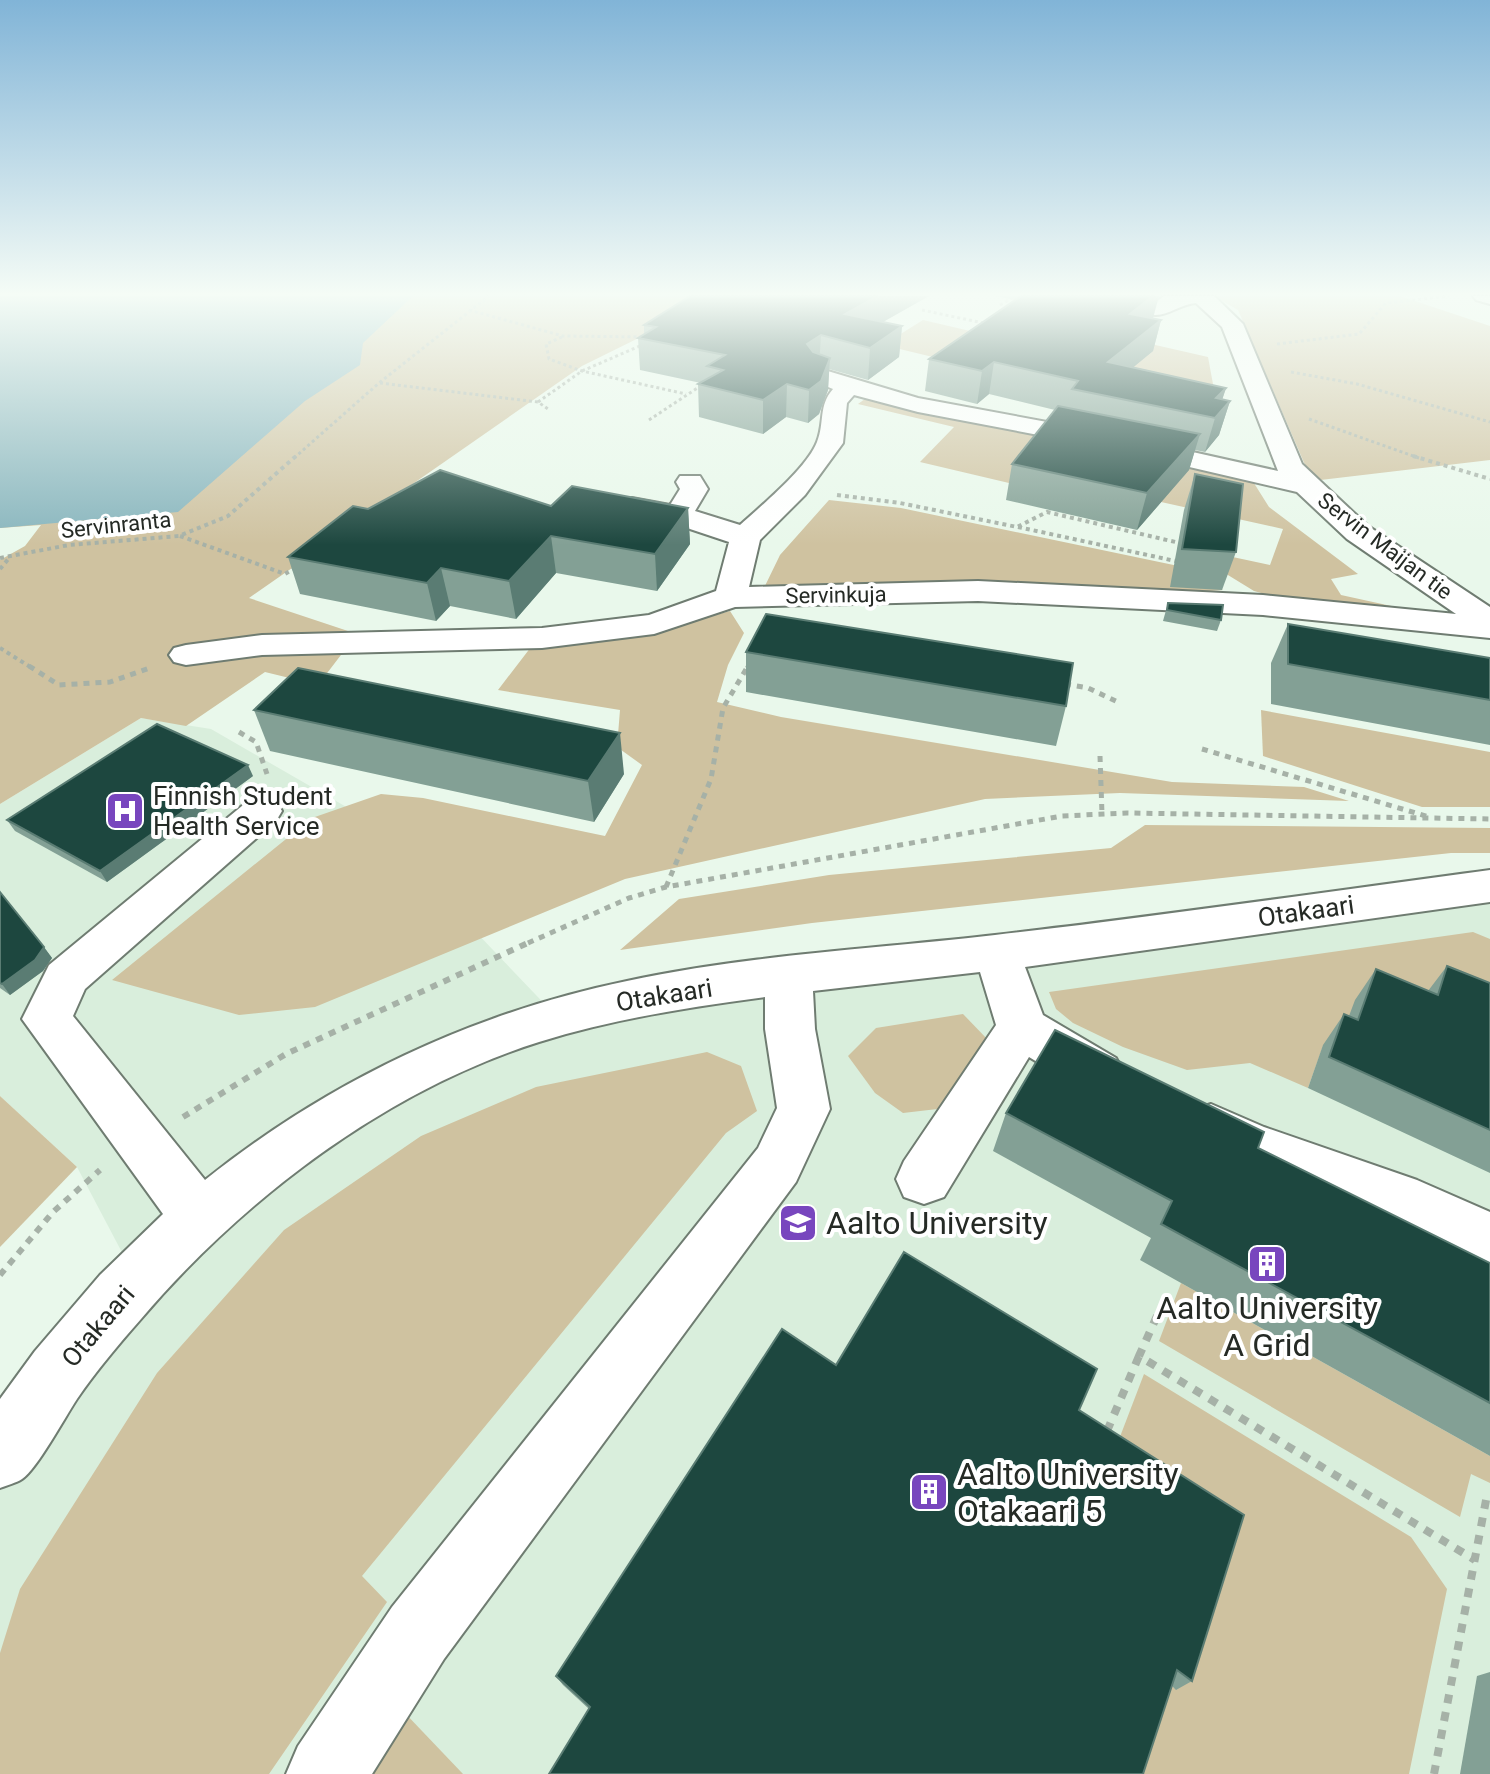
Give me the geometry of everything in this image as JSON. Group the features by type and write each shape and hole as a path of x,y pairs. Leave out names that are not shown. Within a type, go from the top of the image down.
{"street":[{"path":"828,379 848,387 1305,486"},
{"name":"Servin Maijan tie","path":"1253,379 1289,467 1305,486 1374,544 1490,625"},
{"path":"731,597 745,537 795,489 830,443 835,402 848,387"},
{"path":"678,515 694,489 690,482"},
{"path":"600,499 678,515 745,537"},
{"name":"Servinkuja","path":"186,655 262,645 542,638 654,624 731,597 978,591 1263,605 1490,625"},
{"path":"200,1218 47,1019 66,978 262,811"},
{"name":"Otakaari","path":"0,1455 136,1279 200,1218 282,1150 348,1106 414,1069 486,1040 612,1003 788,976 996,953 1490,886"},
{"path":"996,953 1012,991 1021,1027 1079,1064 1249,1146 1397,1198 1490,1240"},
{"path":"326,1774 418,1633 777,1165 804,1109 790,1029 788,976"},
{"path":"924,1179 1021,1027"}],"path":[{"name":"Servinranta","path":"0,558 69,545 179,536 228,516 384,379"},
{"path":"538,402 571,379"},
{"path":"616,379 687,395"},
{"path":"1335,379 1490,422"},
{"path":"649,420 709,380"},
{"path":"379,383 538,402 548,409"},
{"path":"1261,403 1433,463 1490,479"},
{"path":"795,489 900,503 1193,565"},
{"path":"1017,527 1047,512 1189,545"},
{"path":"179,536 285,574 306,561"},
{"path":"0,569 12,556"},
{"path":"666,887 711,779 723,708 763,640 731,597"},
{"path":"0,648 59,685 110,682 186,655"},
{"path":"1057,683 1088,688 1120,703"},
{"path":"239,732 256,742 271,786 272,800 262,811"},
{"path":"1202,749 1437,819"},
{"path":"1100,756 1102,814"},
{"path":"1100,1447 1157,1316"},
{"path":"1139,1356 1475,1560"},
{"path":"1434,1774 1487,1495 1490,1497"}],"shaded area":[{"path":"0,379 564,379 249,598 357,634 318,685 265,672 186,726 141,718 0,804 0,560 25,546 41,525 0,528"},
{"path":"1136,379 1212,379 1215,395"},
{"path":"1268,379 1490,379 1490,460 1312,481"},
{"path":"869,396 1252,480 1269,507 1358,574 1331,579 1341,595 1405,609 1272,596 1254,591 1210,564 1214,553 1270,565 1283,529 1021,471 1009,483 920,462 954,427 858,404"},
{"path":"829,500 901,508 1188,568 1223,590 1197,592 980,580 763,590 780,555"},
{"path":"730,611 744,633 728,665 717,702 781,717 1172,782 1304,787 1349,801 1120,793 985,799 625,879 315,1007 239,1015 112,980 312,818 381,794 423,798 605,836 642,765 617,747 620,710 498,690 531,647 631,638"},
{"path":"1261,710 1490,752 1490,807 1422,807 1263,756"},
{"name":"Aalto University","path":"141,718 211,729 369,820 557,1017 1490,886 1490,1774 0,1774 0,1455 136,1279 77,1167 0,1096 0,804"},
{"path":"1145,825 1490,828 1490,853 1451,853 812,923 620,950 679,899 829,875 1111,848"},
{"path":"1473,932 1490,939 1490,1008 1423,997 1337,1052 1323,1046 1308,1088 1250,1063 1187,1070 1123,1047 1073,1023 1056,1009 1049,992"},
{"path":"963,1014 990,1042 946,1108 903,1113 875,1093 848,1056 876,1028"},
{"path":"707,1052 741,1066 757,1111 726,1133 362,1576 387,1602 269,1774 0,1774 0,1653 20,1589 157,1373 284,1230 421,1136 536,1087"},
{"path":"0,1096 77,1167 0,1247"},
{"path":"1181,1283 1490,1456 1490,1483 1471,1474 1460,1517 1159,1341"},
{"path":"1144,1374 1411,1537 1447,1589 1409,1774 1134,1774 1161,1679 1176,1689 1113,1455"},
{"path":"402,1710 463,1774 360,1774"}],"water":[{"path":"0,379 339,379 305,401 178,512 0,528"}],"building":[{"path":"707,379 822,379 809,390 787,384 763,400 698,384"},
{"path":"1068,379 1184,379 1226,388 1216,398 1230,401 1215,418 1072,389 1078,381"},
{"path":"1058,406 1200,434 1147,493 1012,464"},
{"path":"440,470 551,506 572,486 688,508 655,554 551,536 509,581 441,568 427,583 288,557 353,506 368,509"},
{"path":"1195,474 1243,484 1236,552 1182,549"},
{"path":"1168,603 1223,605 1221,620 1167,610"},
{"path":"766,614 1073,663 1066,706 746,652"},
{"path":"1288,624 1490,658 1490,700 1288,664"},
{"path":"298,668 620,733 588,781 254,710"},
{"name":"Finnish Student Health Service","path":"157,724 248,765 100,871 7,820"},
{"path":"0,892 44,947 35,960 2,984 0,983"},
{"path":"1447,966 1490,983 1490,1130 1329,1057 1344,1014 1358,1020 1376,969 1438,995"},
{"name":"Aalto University A Grid","path":"1055,1030 1264,1132 1258,1148 1490,1263 1490,1403 1161,1224 1172,1201 1006,1113"},
{"name":"Aalto University Otakaari 5","path":"904,1252 1097,1369 1079,1410 1244,1515 1192,1681 1177,1670 1143,1774 549,1774 590,1707 556,1676 782,1329 836,1365"}],"place":[{"name":"Finnish Student Health Service","path":"125,811"},
{"name":"Aalto University","path":"798,1223"},
{"name":"Aalto University A Grid","path":"1267,1264"},
{"name":"Aalto University Otakaari 5","path":"929,1492"}]}
